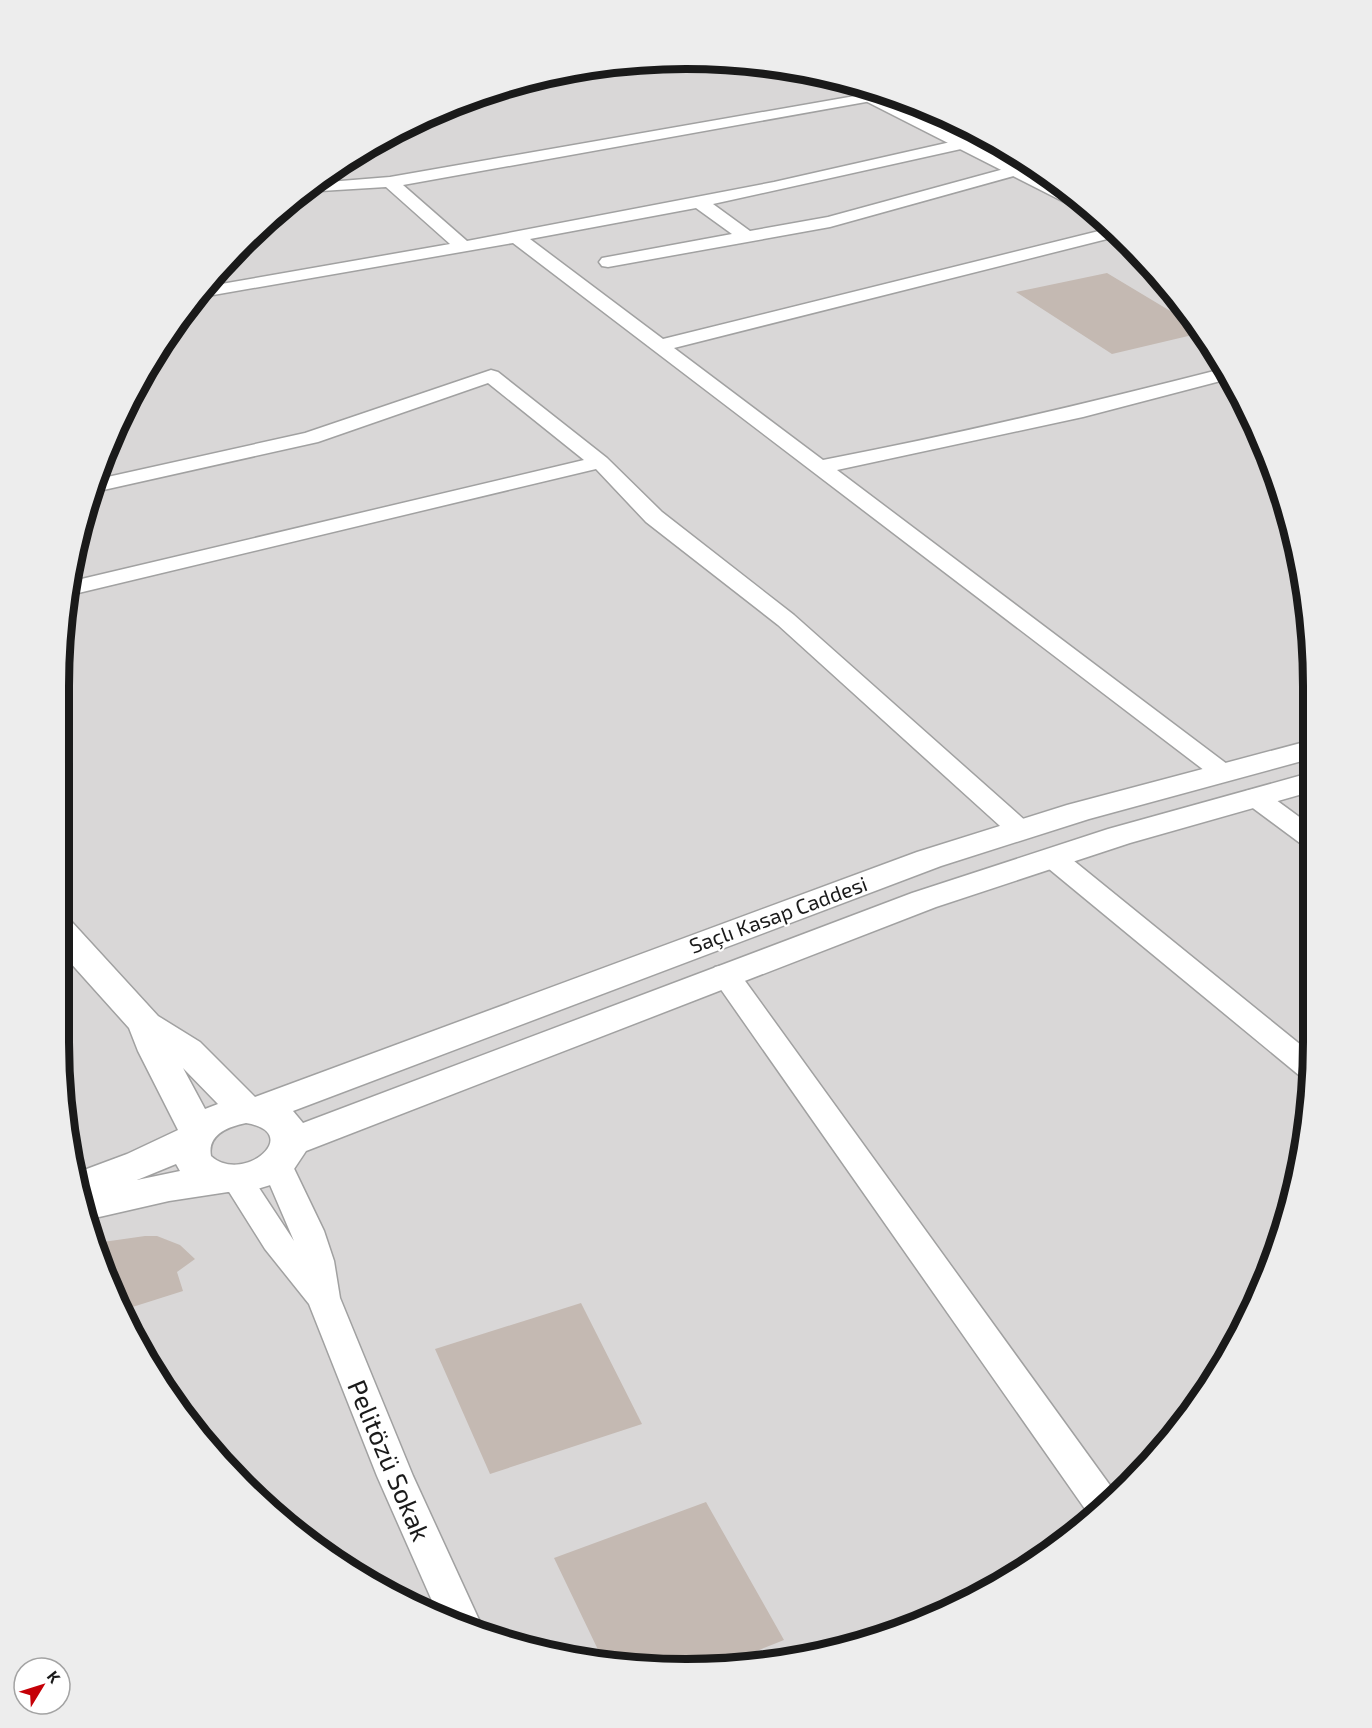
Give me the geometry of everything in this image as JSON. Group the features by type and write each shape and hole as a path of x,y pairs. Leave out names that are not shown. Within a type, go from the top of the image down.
{"street":[{"path":"324,187 390,182 870,97"},
{"path":"880,101 968,141 1015,171 1049,187"},
{"path":"213,291 699,202 879,165 968,141"},
{"path":"608,262 830,222 1015,171"},
{"path":"390,182 463,246"},
{"path":"699,202 748,238"},
{"path":"659,346 1106,234"},
{"path":"515,237 1222,772"},
{"path":"103,484 311,438 491,376 600,462 654,518 786,621 1019,829"},
{"path":"819,467 1061,416 1219,376"},
{"path":"77,586 600,462"},
{"name":"Saçlı Kasap Caddesi","path":"250,1111 869,880 1019,829 1303,751"},
{"name":"Saçlı Kasap Caddesi","path":"284,1153 725,974 924,900 1053,858 1303,785"},
{"path":"1255,797 1303,833"},
{"path":"1053,858 1302,1063"},
{"path":"69,940 145,1024 196,1135 191,1154 198,1168 214,1177 231,1179"},
{"path":"725,974 1099,1500"},
{"path":"145,1024 162,1032 191,1053 250,1111"},
{"path":"86,1184 141,1164 196,1135 224,1114 250,1111 265,1113 282,1121 290,1134 284,1153 259,1175 169,1187 91,1205"},
{"name":"Pelitözü Sokak","path":"284,1153 317,1261 323,1298 395,1476 458,1615"},
{"name":"Pelitözü Sokak","path":"231,1179 296,1269 323,1298"}],"shaded area":[{"path":"686,69 767,74 806,81 846,90 922,116 959,133 1029,173 1093,222 1122,250 1150,279 1199,343 1239,413 1256,450 1282,526 1298,605 1303,686 1303,1042 1298,1123 1282,1202 1256,1278 1220,1351 1199,1385 1150,1449 1122,1478 1093,1506 1029,1555 959,1595 884,1626 806,1647 726,1658 646,1658 566,1647 488,1626 413,1595 343,1555 279,1506 222,1449 173,1385 133,1315 102,1240 81,1162 70,1082 70,646 74,605 90,526 116,450 152,377 173,343 222,279 250,250 279,222 343,173 413,133 450,116 526,90 566,81 605,74"}],"building":[{"path":"1107,273 1180,317 1193,335 1112,354 1016,292"},
{"path":"157,1236 180,1245 195,1259 177,1272 183,1291 130,1308 103,1242"},
{"path":"581,1303 642,1424 490,1474 435,1349"},
{"path":"706,1502 784,1640 744,1656 726,1658 646,1658 600,1653 554,1558"}]}
